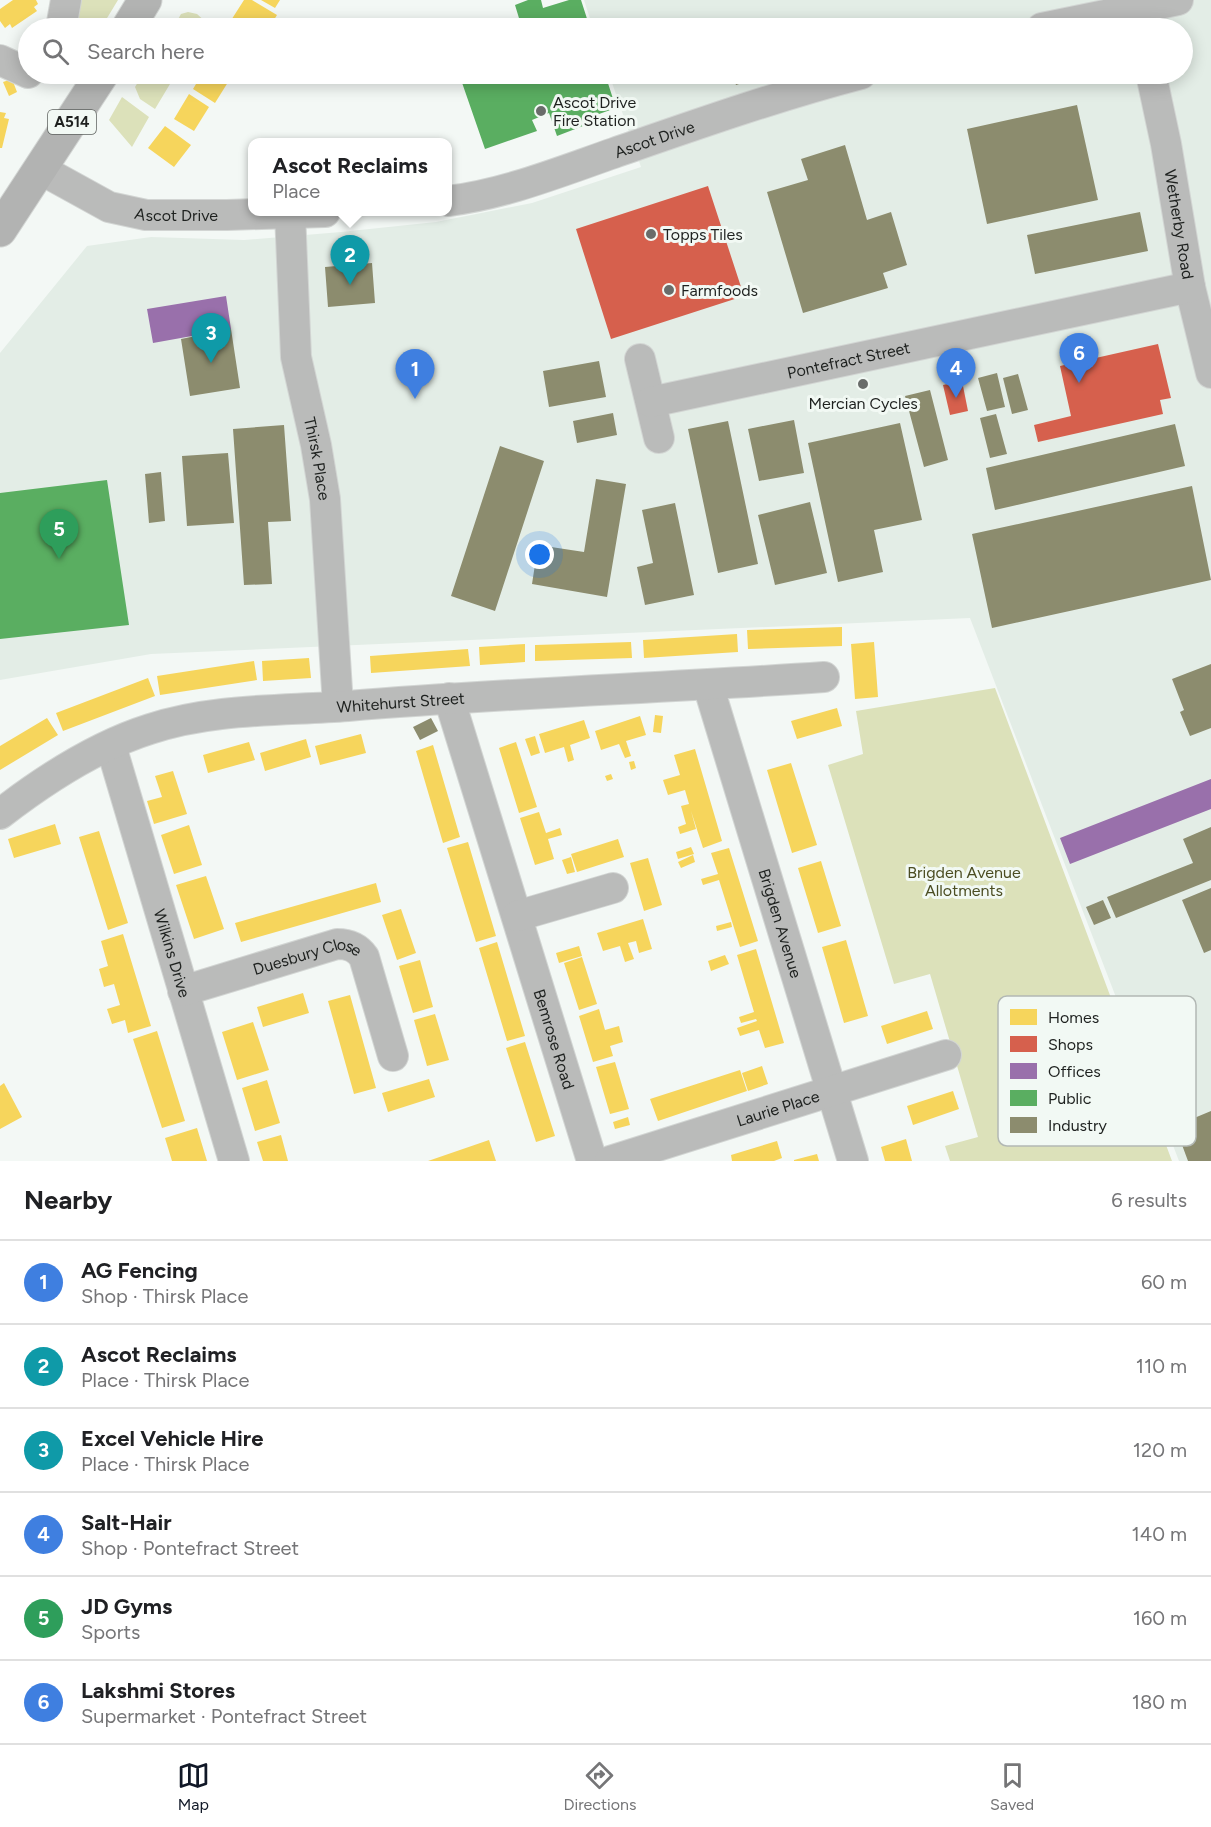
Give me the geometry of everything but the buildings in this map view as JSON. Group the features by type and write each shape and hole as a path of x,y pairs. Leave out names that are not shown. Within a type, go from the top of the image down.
{"main road":[{"path":"134,18 145,0"},
{"name":"A514","path":"0,231 95,84"}],"street":[{"path":"63,18 66,0"},
{"path":"1139,18 1178,0"},
{"path":"0,60 18,68"},
{"name":"Ascot Drive","path":"452,200 483,195 528,182 828,84"},
{"name":"Wetherby Road","path":"1153,84 1166,144 1190,287 1211,373"},
{"name":"Ascot Drive","path":"40,169 109,207 146,215 248,214"},
{"name":"Thirsk Place","path":"290,216 296,357 316,445 326,521 338,706"},
{"name":"Pontefract Street","path":"651,402 1190,287"},
{"path":"640,359 659,438"},
{"name":"Whitehurst Street","path":"0,814 66,769 111,746 148,729 185,720 254,711 824,677"},
{"name":"Brigden Avenue","path":"708,685 854,1161"},
{"name":"Bemrose Road","path":"449,698 592,1161"},
{"name":"Wilkins Drive","path":"111,746 234,1161"},
{"path":"517,916 608,897"},
{"name":"Duesbury Close","path":"183,992 337,944 346,944 358,949 364,957 393,1056"},
{"name":"Laurie Place","path":"610,1161 831,1089 945,1055"}],"shaded area":[{"path":"584,0 1211,0 1211,1161 1179,1161 1173,1146 1196,1146 1196,996 1115,996 970,618 151,654 0,680 0,353 87,246 151,237 244,240 341,232 436,222 532,203 641,167 612,84 1193,84 1193,18 590,18"}],"green space":[{"path":"81,0 118,0 107,18 78,18"},
{"path":"188,12 197,14 201,18 179,18 181,14"},
{"path":"137,84 170,84 155,109 140,99 135,87"},
{"path":"122,97 149,117 132,147 109,120"},
{"name":"Brigden Avenue Allotments","path":"995,688 1110,996 998,996 998,1146 1166,1146 1172,1161 950,1161 945,1146 978,1137 930,974 894,984 828,765 863,754 856,711"}],"place":[{"name":"Ascot Drive Fire Station","path":"541,111"},
{"name":"Topps Tiles","path":"651,234"},
{"name":"Ascot Reclaims","path":"350,285"},
{"name":"Farmfoods","path":"669,290"},
{"name":"Excel Vehicle Hire","path":"211,363"},
{"name":"Lakshmi Stores","path":"1079,383"},
{"name":"Mercian Cycles","path":"863,384"},
{"name":"Salt-Hair","path":"956,398"},
{"name":"AG Fencing","path":"415,399"},
{"name":"JD Gyms","path":"59,559"}]}
